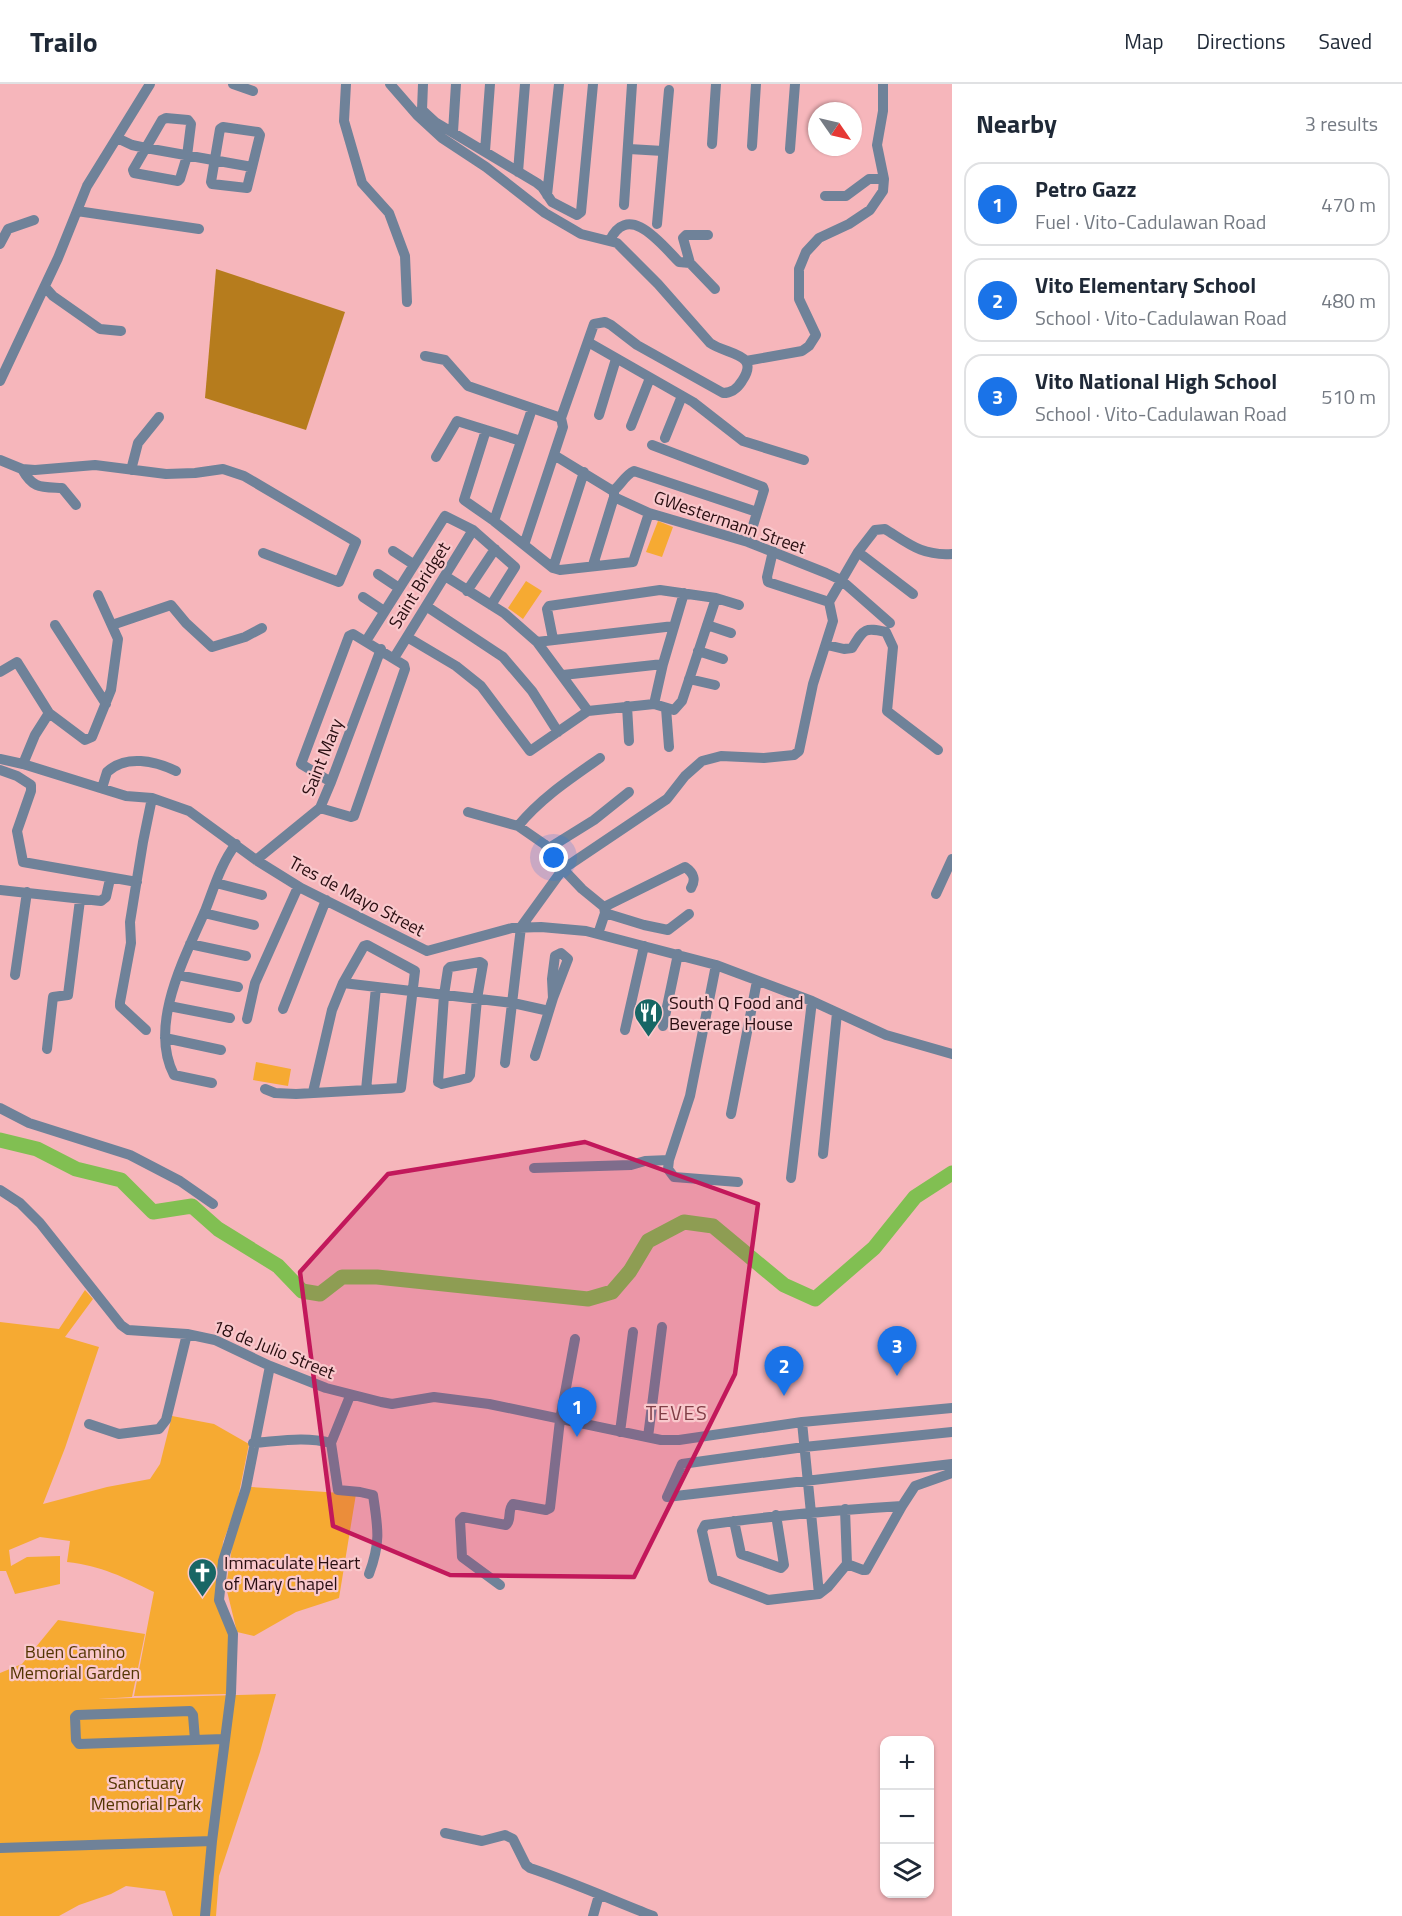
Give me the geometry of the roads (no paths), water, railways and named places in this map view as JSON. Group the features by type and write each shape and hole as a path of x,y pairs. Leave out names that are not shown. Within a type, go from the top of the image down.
{"street":[{"path":"0,381 45,288 87,186 150,84"},
{"path":"233,84 253,91"},
{"path":"346,84 344,121 362,183 389,213 405,256 407,302"},
{"path":"390,84 417,115 442,138 486,167 545,213 581,234 617,243 710,343 746,361 747,374 738,388 723,393 637,345 605,322 594,324 561,418 564,427 524,545"},
{"path":"423,84 422,110 435,123 518,171 542,187 552,202 577,215 581,212 593,84"},
{"path":"453,132 456,84"},
{"path":"485,151 490,84"},
{"path":"518,171 525,84"},
{"path":"547,195 558,84"},
{"path":"624,205 632,84"},
{"path":"712,144 716,84"},
{"path":"752,147 756,84"},
{"path":"790,149 795,84"},
{"path":"746,361 802,351 810,346 816,335 800,299 798,269 806,252 819,238 849,224 870,210 883,190 884,179 877,145 884,111 883,84"},
{"path":"657,224 669,90"},
{"path":"163,119 188,120 191,124 187,156 179,180 134,173 133,168 163,119"},
{"path":"223,127 258,132 260,135 247,188 212,184 214,160 220,129 223,127"},
{"path":"117,138 132,145 252,167"},
{"path":"629,149 663,151"},
{"path":"825,196 846,196 869,179 884,179"},
{"path":"77,211 199,229"},
{"path":"0,244 8,229 34,220"},
{"path":"610,240 614,231 633,224 651,233 679,262 690,263"},
{"path":"708,236 686,235 683,238 690,263 715,289"},
{"path":"45,288 95,326 121,331"},
{"path":"588,342 682,396 743,441 804,460"},
{"path":"425,356 445,360 468,386 561,418"},
{"path":"599,415 616,359"},
{"path":"631,426 650,378"},
{"path":"665,438 682,396"},
{"path":"494,521 532,409"},
{"path":"131,470 138,443 159,417"},
{"path":"436,457 456,421 521,441"},
{"path":"486,429 464,498 465,501 553,568 560,570 633,562 649,513"},
{"path":"652,445 762,486 764,490 748,542"},
{"name":"GWestermann Street","path":"554,454 614,494 649,513 748,542 841,580 890,623"},
{"path":"0,460 22,469 35,470 95,465 166,474 223,469 244,476 356,542 339,582 263,554"},
{"path":"22,469 33,484 39,487 62,488 76,505"},
{"path":"594,566 614,494 628,473 634,471 757,512"},
{"path":"553,568 584,472"},
{"path":"366,640 446,516 473,530 515,566 516,569 491,605"},
{"path":"505,1063 521,927 563,869 667,799 702,761 722,756 764,758 794,756 799,751 813,684 833,621 829,602 858,552 875,530 882,528 922,552 939,555 952,554"},
{"name":"Saint Bridget","path":"394,658 473,530"},
{"path":"467,591 495,549"},
{"path":"393,551 413,564"},
{"path":"773,551 768,582 829,602"},
{"path":"858,552 913,594"},
{"path":"378,574 399,588"},
{"path":"445,576 504,613 537,642 588,711"},
{"path":"554,639 547,609 549,606 660,591 716,598 740,605"},
{"path":"654,704 684,593"},
{"path":"0,672 17,662 49,713 85,740 92,737 111,690 118,639 98,595"},
{"path":"363,597 384,611"},
{"path":"407,637 456,666 481,686 506,717 528,751 531,751 588,711 654,704 674,710 679,707 716,598"},
{"path":"112,625 171,605 186,623 212,647 245,638 262,628"},
{"path":"426,606 503,657 532,691 558,732"},
{"path":"55,625 105,704"},
{"path":"707,625 731,633"},
{"path":"537,642 674,626"},
{"path":"827,645 844,649 852,648 862,632 870,628 886,632 893,647 887,711 938,750"},
{"path":"320,808 354,816 405,669 404,665 381,649 353,634 349,636 301,764 332,782"},
{"name":"Saint Mary","path":"259,857 320,808 332,782 381,649"},
{"path":"698,651 723,659"},
{"path":"563,675 663,664"},
{"path":"689,679 715,685"},
{"path":"627,706 629,741"},
{"path":"666,708 669,747"},
{"path":"23,764 35,735 49,713"},
{"path":"518,826 532,809 556,788 600,758"},
{"name":"Tres de Mayo Street","path":"0,759 126,796 152,798 189,811 259,857 298,887 427,951 521,927 575,930 598,934 716,965 812,1001 886,1035 952,1054"},
{"path":"102,788 110,769 126,762 146,761 176,771"},
{"path":"0,770 17,776 31,785 31,791 16,831 23,862 137,882"},
{"path":"549,848 594,820 629,792"},
{"path":"146,1030 120,1006 120,1002 131,944 130,922 152,798"},
{"path":"468,812 518,826 549,848 563,869 604,910 644,925 668,930 689,914"},
{"path":"212,1083 174,1075 168,1064 165,1038 178,975 229,853 236,844"},
{"path":"936,894 952,859"},
{"path":"598,934 604,910 686,867 694,876 695,881 691,888"},
{"path":"0,890 101,901 106,897 110,879"},
{"path":"216,883 262,895"},
{"path":"247,1019 255,983 298,887"},
{"path":"15,975 27,892"},
{"path":"47,1048 53,997 68,995 80,900"},
{"path":"283,1009 326,900"},
{"path":"204,913 254,925"},
{"path":"190,944 246,956"},
{"path":"265,1089 296,1094 399,1089 402,1086 416,970 367,945 364,946 343,983 332,1010 313,1092"},
{"path":"625,1030 644,946"},
{"path":"663,1026 678,954"},
{"path":"480,962 483,964 477,999 470,1075 442,1084 438,1082 444,995 449,968 480,962"},
{"path":"716,965 690,1096 668,1169 674,1177 738,1182"},
{"path":"178,975 238,987"},
{"path":"731,1114 757,981"},
{"path":"343,983 513,1003 549,1011"},
{"path":"366,1090 376,987"},
{"path":"535,1056 553,998"},
{"path":"791,1178 812,1001"},
{"path":"170,1006 230,1018"},
{"path":"823,1154 837,1013"},
{"path":"165,1038 221,1050"},
{"path":"0,1108 29,1123 130,1155 180,1181 213,1204"},
{"path":"534,1168 631,1165 645,1161 669,1160"},
{"name":"18 de Julio Street","path":"0,1190 20,1203 40,1223 121,1326 128,1330 187,1334 215,1340 270,1366 350,1396 392,1404 434,1397 489,1404 661,1440 679,1440 806,1422 952,1408"},
{"path":"648,1437 662,1327"},
{"path":"620,1432 633,1332"},
{"path":"89,1424 119,1434 159,1429 166,1420 187,1334"},
{"path":"500,1585 462,1557 460,1520 463,1517 506,1525 509,1522 510,1508 513,1504 549,1509 560,1420 575,1339"},
{"path":"206,1916 212,1840 231,1693 233,1634 219,1600 223,1560 246,1488 253,1443 270,1366"},
{"path":"350,1396 331,1443 338,1490 373,1495 379,1535 376,1556 369,1574"},
{"path":"806,1422 819,1594"},
{"path":"952,1431 808,1446 682,1464 667,1497 952,1464"},
{"path":"253,1443 301,1438 331,1443"},
{"path":"847,1564 867,1570 902,1506 917,1485 952,1473"},
{"path":"844,1509 847,1564 828,1587 819,1594 768,1600 712,1580 702,1528 705,1525 776,1515 844,1509 902,1506"},
{"path":"734,1521 741,1554 781,1568 784,1565 776,1515"},
{"path":"195,1740 193,1714 190,1711 77,1715 75,1717 76,1740 79,1744 195,1740 224,1739"},
{"path":"445,1833 482,1841 505,1835 513,1839 526,1865 530,1868 576,1884 599,1896 653,1916"},
{"path":"0,1848 212,1840"},
{"path":"593,1916 599,1896"}],"waterway":[{"path":"0,1140 37,1149 76,1169 121,1180 153,1212 192,1206 218,1229 278,1266 302,1291 320,1294 342,1277 377,1277 588,1299 612,1292 630,1271 648,1241 684,1222 713,1226 784,1285 815,1299 874,1248 915,1197 952,1173"}],"place":[{"name":"South Q Food and Beverage House","path":"648,1038"},
{"name":"Vito National High School","path":"897,1376"},
{"name":"Vito Elementary School","path":"784,1396"},
{"name":"Petro Gazz","path":"577,1437"},
{"name":"Immaculate Heart of Mary Chapel","path":"203,1598"}],"district":[{"name":"TEVES","path":"677,1412"}],"park label":[{"name":"Buen Camino Memorial Garden","path":"75,1661"},
{"name":"Sanctuary Memorial Park","path":"146,1792"}]}
